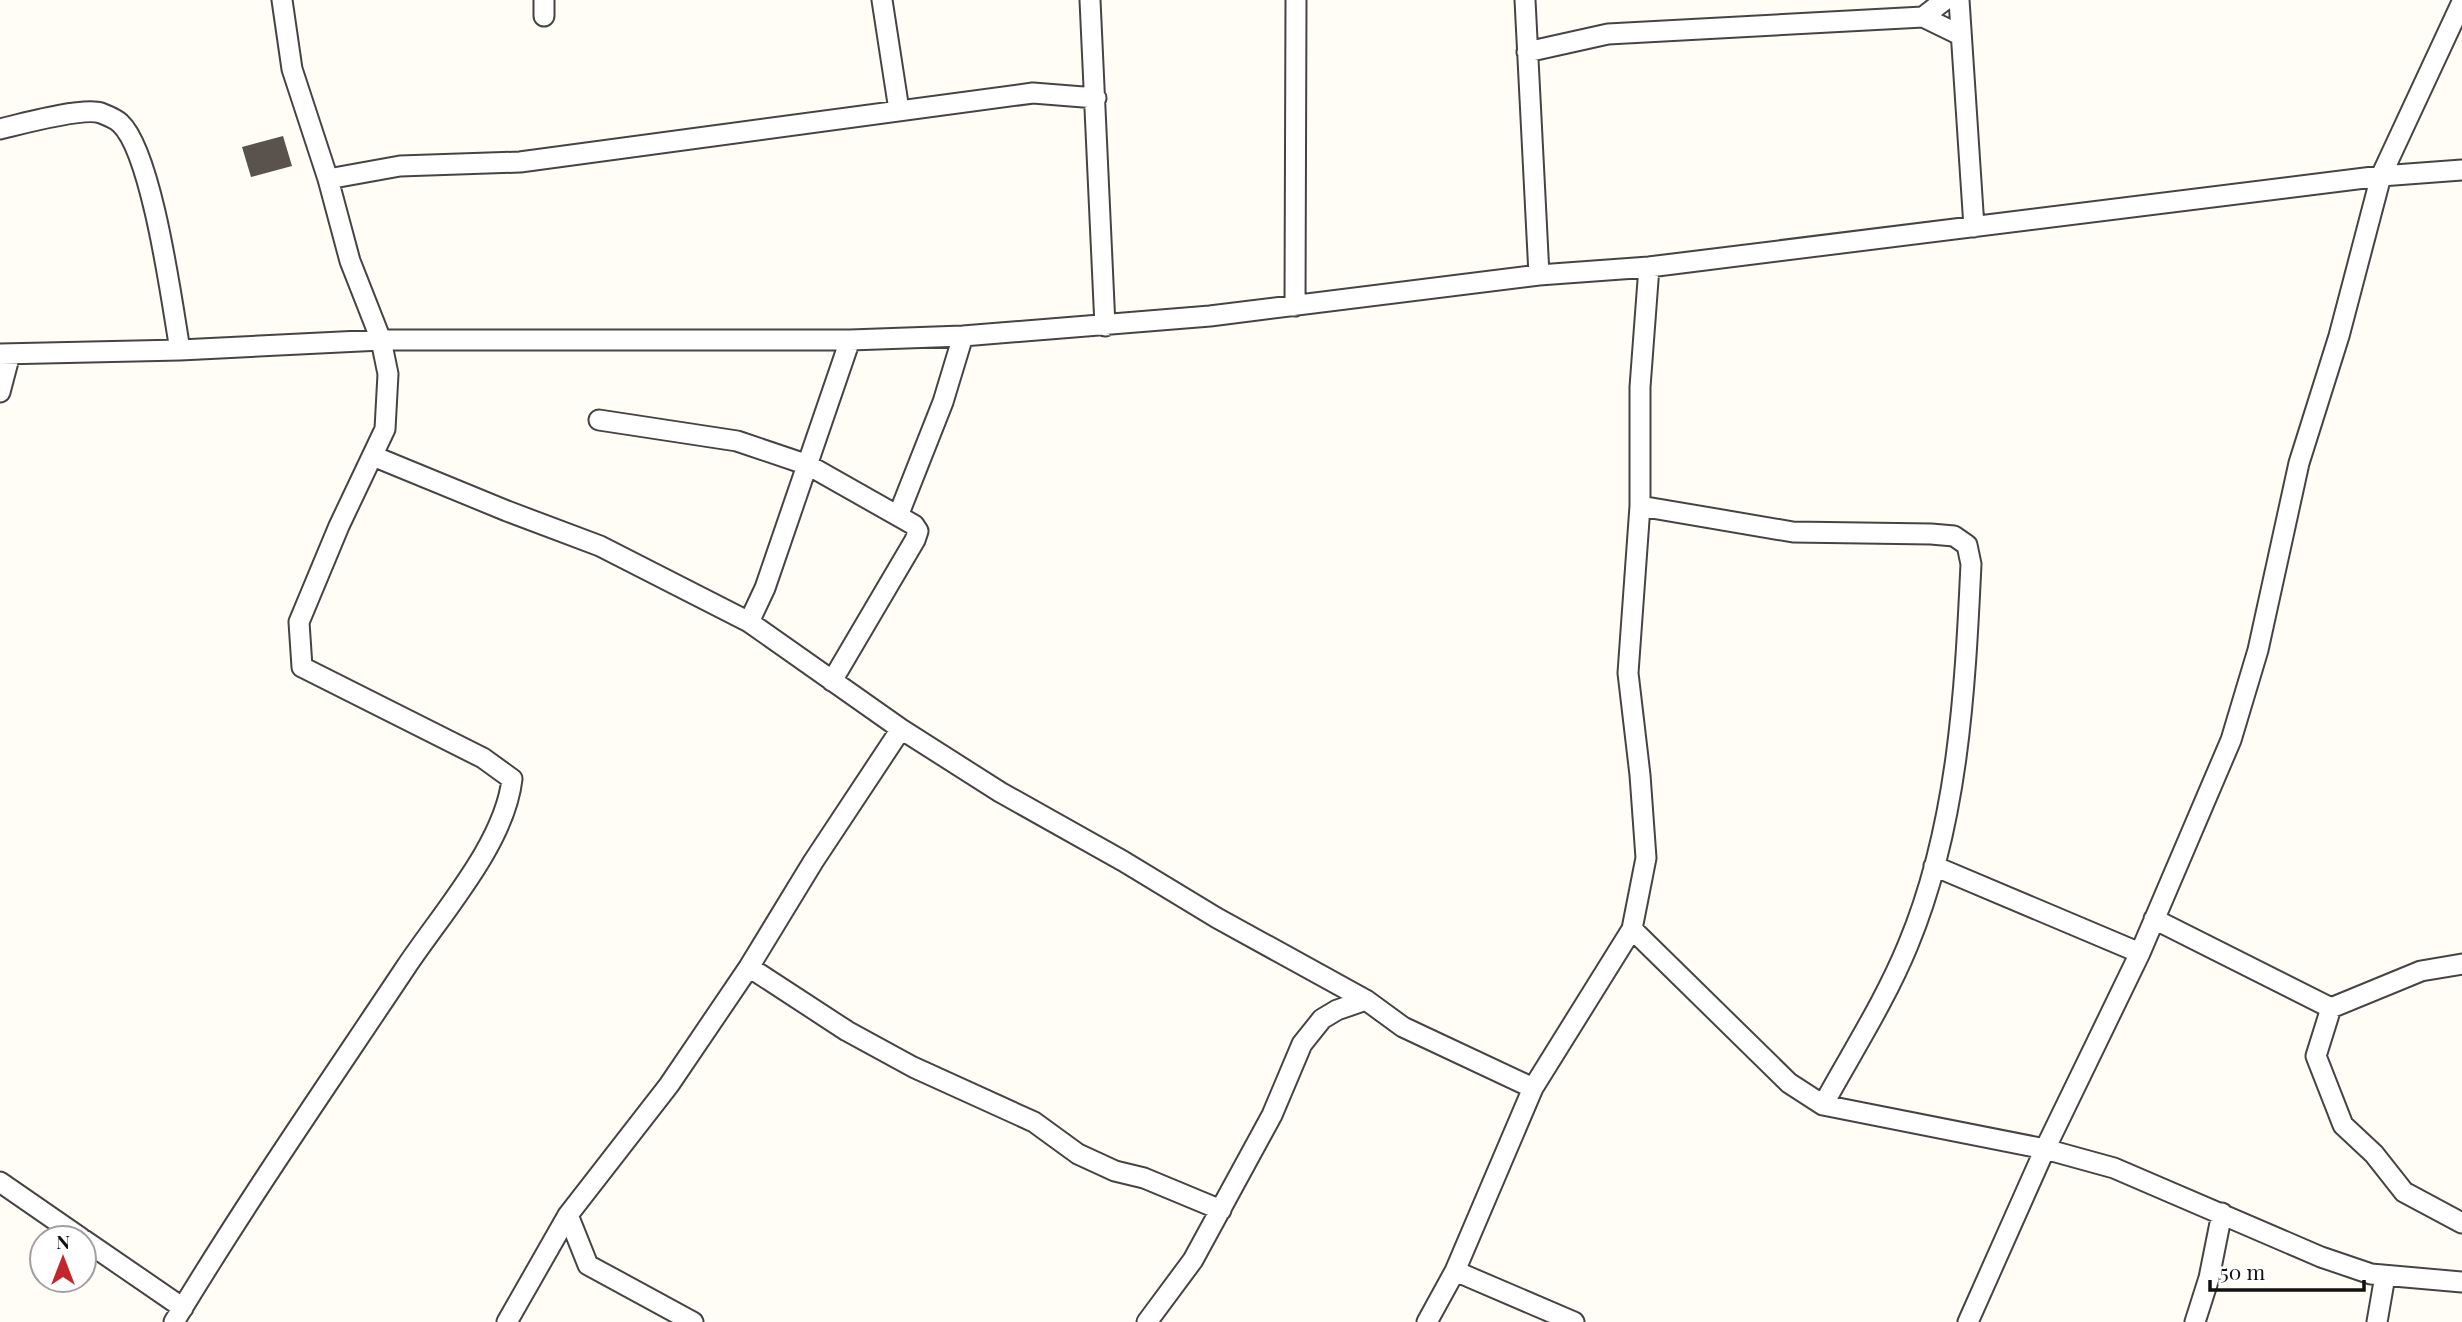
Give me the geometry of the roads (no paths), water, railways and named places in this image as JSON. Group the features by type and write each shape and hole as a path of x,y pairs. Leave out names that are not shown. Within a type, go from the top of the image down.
{"street":[{"path":"98,1251 179,1315 422,944 484,855 510,799 512,779 483,758 302,667 299,622 339,526 386,429 387,374 381,340 350,261 292,69 282,0"},
{"path":"882,0 899,110"},
{"path":"1090,0 1105,326"},
{"path":"1295,306 1296,0"},
{"path":"1525,0 1539,275"},
{"path":"1923,17 1945,0"},
{"path":"1959,0 1974,228"},
{"path":"1968,1322 2045,1149 2140,953 2231,740 2258,650 2299,463 2339,336 2381,176 2462,2"},
{"path":"1527,52 1608,34 1923,17 1960,35"},
{"path":"327,179 400,166 520,162 1033,93 1096,99"},
{"path":"0,128 54,116 98,112 120,123 133,142 157,220 180,350"},
{"path":"0,392 5,354 180,350 381,340 850,340 962,337 1105,326 1295,306 1539,275 1649,267 2381,176 2462,170"},
{"path":"1427,1322 1455,1271 1533,1088 1632,929 1646,858 1628,673 1640,506 1640,387 1649,267"},
{"path":"898,516 943,402 962,337"},
{"path":"749,622 765,588 850,340"},
{"path":"599,420 737,441 808,466 914,524 918,531 915,540 832,681"},
{"path":"373,456 507,511 600,545 749,622 901,729 1000,792 1217,918 1366,1000 1403,1027 1533,1088"},
{"path":"1640,506 1793,532 1931,534 1954,536 1967,545 1971,564 1958,753 1934,866 1908,945 1884,996 1823,1105"},
{"path":"507,1322 568,1215 669,1085 749,967 813,862 901,729"},
{"path":"1934,866 2140,953"},
{"path":"2154,919 2331,1008 2421,971 2462,964"},
{"path":"1632,929 1789,1083 1823,1105 2045,1149 2113,1168 2321,1257 2371,1274 2462,1282"},
{"path":"749,967 846,1031 913,1067 1034,1122 1078,1154 1115,1171 1144,1178 1221,1210"},
{"path":"1147,1322 1193,1260 1221,1210 1272,1115 1302,1044 1322,1019 1337,1010 1366,1000"},
{"path":"2331,1008 2316,1056 2343,1125 2374,1154 2404,1192 2462,1223"},
{"path":"0,1182 61,1224"},
{"path":"2195,1322 2209,1278 2222,1213"},
{"path":"568,1215 587,1265 693,1322"},
{"path":"1455,1271 1574,1322"},
{"path":"2378,1322 2385,1276"}]}
